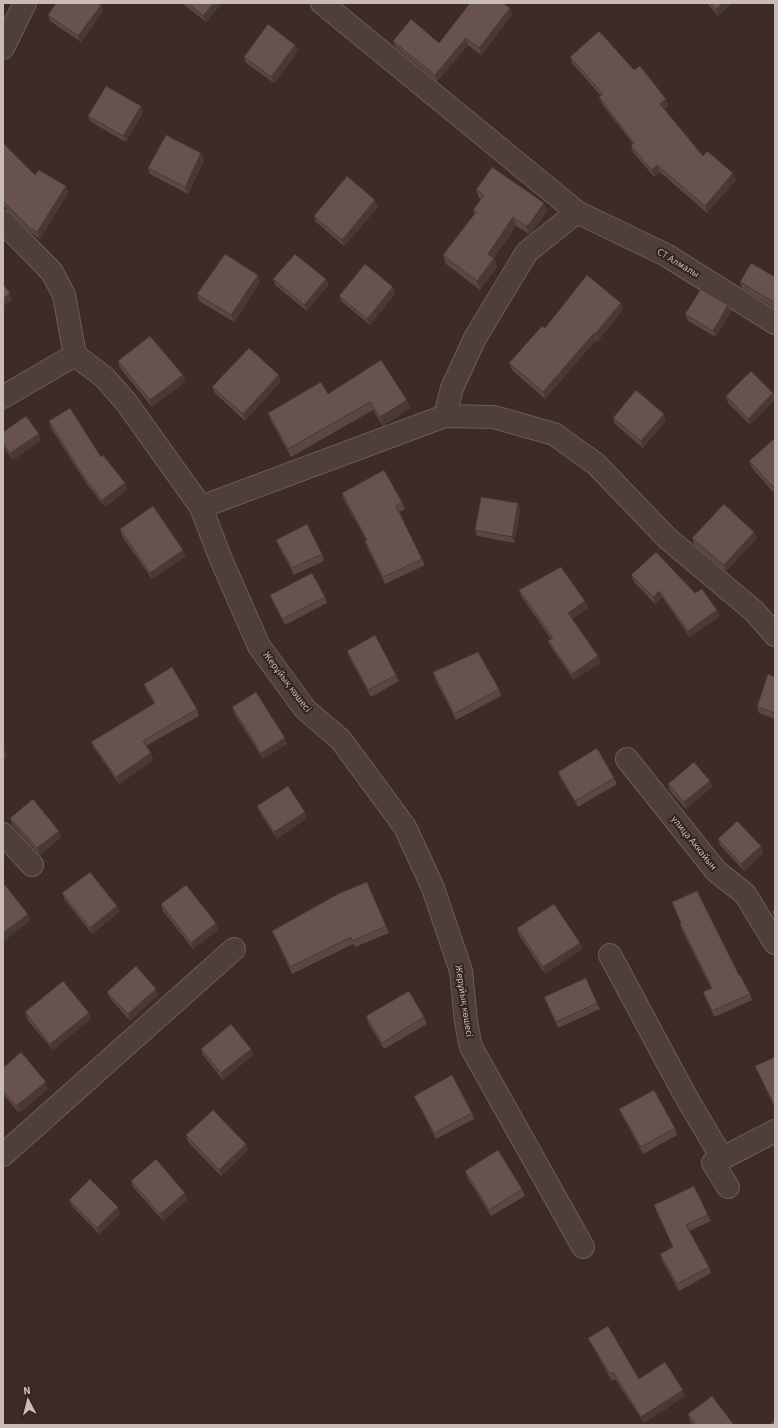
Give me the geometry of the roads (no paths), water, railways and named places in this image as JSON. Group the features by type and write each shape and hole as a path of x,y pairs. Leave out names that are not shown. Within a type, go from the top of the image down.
{"street":[{"path":"3,48 24,3"},
{"name":"СТ Алмалы","path":"322,3 577,212 666,255 775,323"},
{"path":"445,416 452,388 475,338 527,252 577,212"},
{"path":"3,222 52,272 64,295 76,355 3,397"},
{"name":"Жерұйық көшесі","path":"76,355 104,377 126,402 201,506 220,558 260,646 305,709 341,740 405,827 433,888 461,971 466,1022 471,1047 582,1248"},
{"path":"201,506 445,416 494,417 554,434 596,464 667,538 754,611 775,635"},
{"name":"улица Аккайын","path":"627,759 716,871 745,894 775,944"},
{"path":"3,834 32,866"},
{"path":"3,1155 234,949"},
{"path":"610,955 685,1095 722,1158"},
{"path":"728,1187 713,1163 775,1131"}]}
